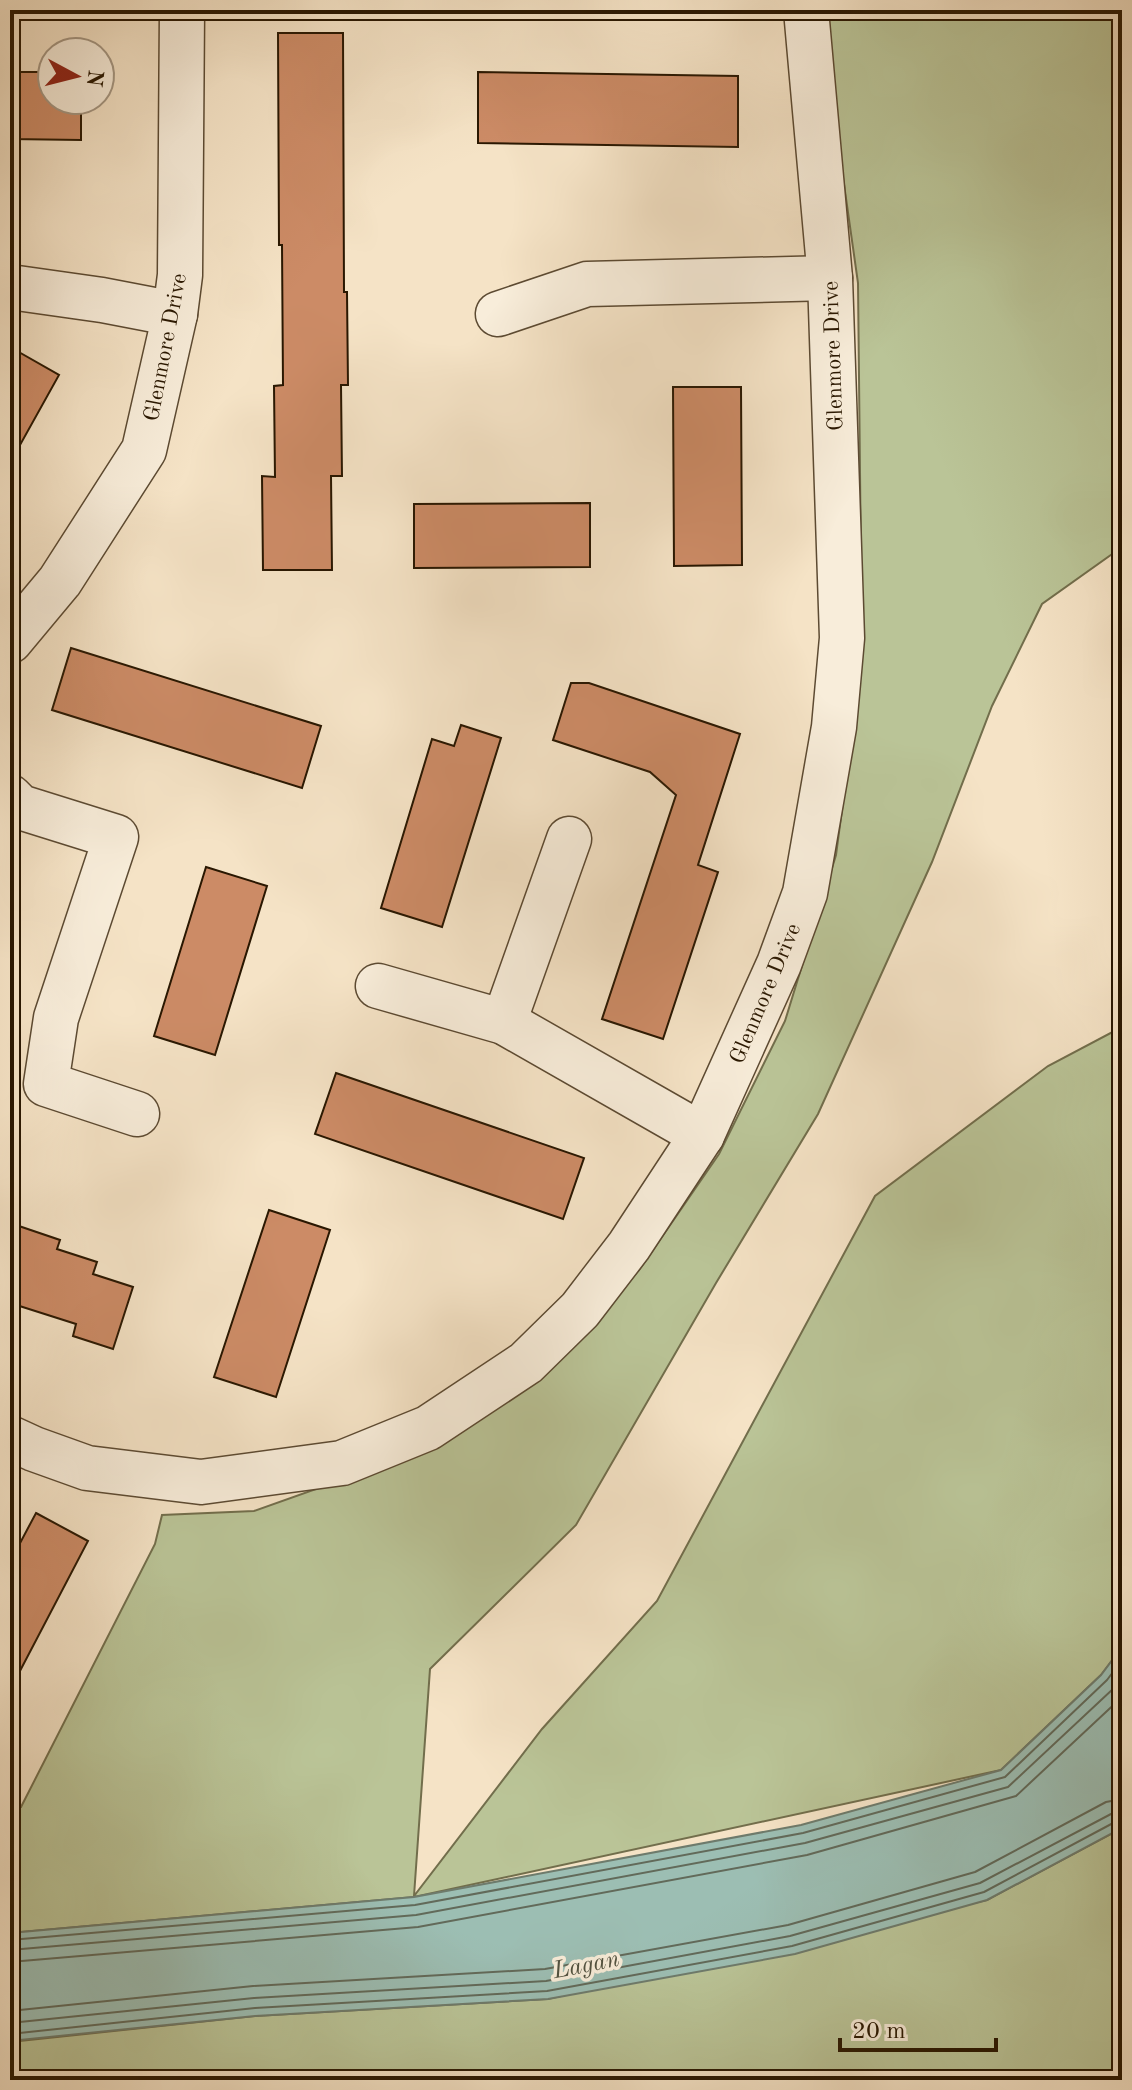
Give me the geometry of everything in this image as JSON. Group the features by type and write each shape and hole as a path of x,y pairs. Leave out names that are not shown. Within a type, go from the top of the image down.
{"street":[{"name":"Glenmore Drive","path":"10,641 60,581 144,450 175,314 180,275 182,10"},
{"name":"Glenmore Drive","path":"10,1438 87,1468 201,1482 342,1463 428,1428 526,1363 580,1310 629,1246 702,1135 779,964 805,893 834,727 842,638 830,278 806,10"},
{"path":"498,314 587,284 830,278"},
{"path":"10,287 175,314"},
{"path":"10,797 20,807 116,837 56,1018 46,1084 137,1114"},
{"path":"504,1022 569,839"},
{"path":"378,986 504,1022 702,1135"}],"green space":[{"path":"826,10 1122,10 1122,547 1042,604 992,706 932,862 818,1114 576,1525 430,1669 414,1896 542,1729 657,1601 875,1196 1048,1066 1122,1027 1122,1647 1101,1675 1001,1770 414,1897 10,1933 10,1808 21,1807 155,1544 162,1515 254,1511 406,1457 541,1374 639,1270 719,1154 785,1021 836,855 862,659 858,283 824,43"},
{"path":"1122,1828 1122,2080 10,2080 10,2042 255,2016 548,1999 987,1900"}],"water":[{"name":"Lagan","path":"1122,1647 1122,1828 987,1900 795,1954 548,1999 255,2016 10,2041 10,1933 414,1897 801,1825 1001,1770 1101,1675"}],"building":[{"path":"278,33 343,33 344,292 347,292 348,385 341,385 342,476 331,476 332,570 263,570 262,476 275,477 274,386 283,385"},
{"path":"10,72 36,72 36,116 81,116 81,140 10,139"},
{"path":"478,72 738,76 738,147 478,143"},
{"path":"10,347 59,375 10,463"},
{"path":"673,387 741,387 742,565 674,566"},
{"path":"590,503 590,567 414,568 414,504"},
{"path":"71,648 321,726 302,788 52,710"},
{"path":"571,683 589,683 740,734 698,865 718,872 663,1039 602,1019 676,795 650,772 553,740"},
{"path":"461,725 501,738 442,927 381,908 432,739 454,746"},
{"path":"206,867 267,886 215,1055 154,1036"},
{"path":"336,1073 584,1158 563,1219 315,1134"},
{"path":"269,1210 330,1230 276,1397 214,1377"},
{"path":"10,1223 60,1240 57,1249 97,1262 93,1274 133,1287 113,1349 73,1336 76,1324 10,1303"},
{"path":"36,1513 88,1541 10,1690 10,1562"}]}
